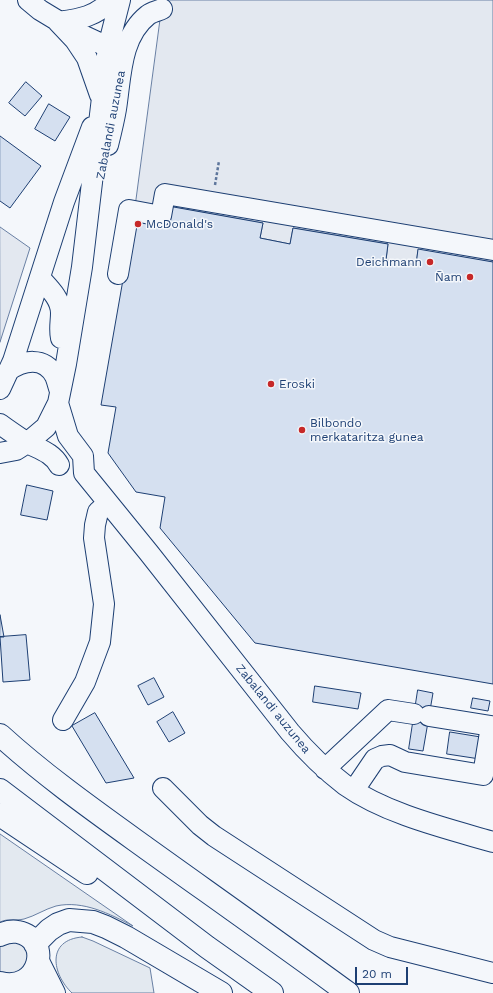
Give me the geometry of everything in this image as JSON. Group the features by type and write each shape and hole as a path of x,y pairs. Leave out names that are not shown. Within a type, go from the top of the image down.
{"main road":[{"path":"0,735 46,774 348,993"},
{"path":"0,790 207,947 272,993"},
{"path":"0,816 164,924 207,947"},
{"path":"6,985 24,982 32,977 36,970 37,953 49,930 58,924 70,920 93,922 126,937 221,993"},
{"path":"0,935 12,931 21,933 29,938 37,953"},
{"path":"282,944 364,993"}],"street":[{"name":"Zabalandi auzunea","path":"28,0 58,22 90,40 108,47"},
{"path":"58,22 92,15 111,0"},
{"name":"Zabalandi auzunea","path":"84,257 108,47 120,0"},
{"name":"Zabalandi auzunea","path":"15,448 46,427 59,397 84,257 116,110 121,73 128,42 138,25 149,15 162,9"},
{"name":"Zabalandi auzunea","path":"0,390 8,372 76,168 102,101 87,58 75,40 58,22"},
{"path":"118,274 129,210 161,216 165,194 493,250"},
{"name":"Zabalandi auzunea","path":"40,278 53,293 60,305 60,334 66,364"},
{"name":"Zabalandi auzunea","path":"8,372 16,365 23,362 32,361 50,369 54,375 68,436 83,456 84,473 306,751 325,769 365,797 408,816 493,842"},
{"path":"0,424 15,448 59,465 68,471 84,473"},
{"path":"64,720 85,682 100,642 104,604 94,538 98,512 108,504"},
{"path":"325,769 388,710 491,726 483,775 405,762 390,755 375,759 354,790"},
{"path":"163,788 200,825 214,836 374,940 390,947 493,973"},
{"path":"37,953 55,993"},
{"path":"6,985 46,993"}],"path":[{"path":"212,202 219,161"}],"shaded area":[{"path":"163,0 493,0 493,262 418,250 416,265 386,260 388,244 293,228 290,244 260,238 263,223 168,206 134,217"},
{"path":"0,227 30,248 0,342"},
{"path":"0,834 133,926 96,909 76,905 56,906 24,919 6,920 0,922"},
{"path":"82,937 150,968 154,993 72,993 60,977 56,959 62,944 70,939"},
{"path":"18,941 30,954 20,975 0,973 0,944"}],"building":[{"path":"26,82 42,96 25,116 9,103"},
{"path":"49,104 70,117 55,141 35,129"},
{"path":"0,136 41,166 10,208 0,201"},
{"name":"Bilbondo merkataritza gunea","path":"168,206 263,223 260,238 290,244 293,228 388,244 386,260 416,265 418,249 493,262 493,684 255,643 160,528 165,497 136,492 108,453 116,407 101,405 134,217"},
{"path":"27,485 53,491 47,520 21,515"},
{"path":"0,615 4,637 0,637"},
{"path":"26,635 30,680 3,682 0,637"},
{"path":"154,678 164,697 148,705 138,686"},
{"path":"315,686 361,693 358,709 313,702"},
{"path":"418,690 433,693 423,751 409,749"},
{"path":"473,698 490,701 488,711 471,708"},
{"path":"173,712 185,733 169,742 157,722"},
{"path":"95,713 134,778 106,783 72,726"},
{"path":"450,732 493,739 493,761 447,754"}],"place":[{"name":"McDonald's","path":"138,224"},
{"name":"Deichmann","path":"430,262"},
{"name":"Ñam","path":"470,277"},
{"name":"Eroski","path":"271,384"},
{"name":"Bilbondo merkataritza gunea","path":"302,430"}]}
